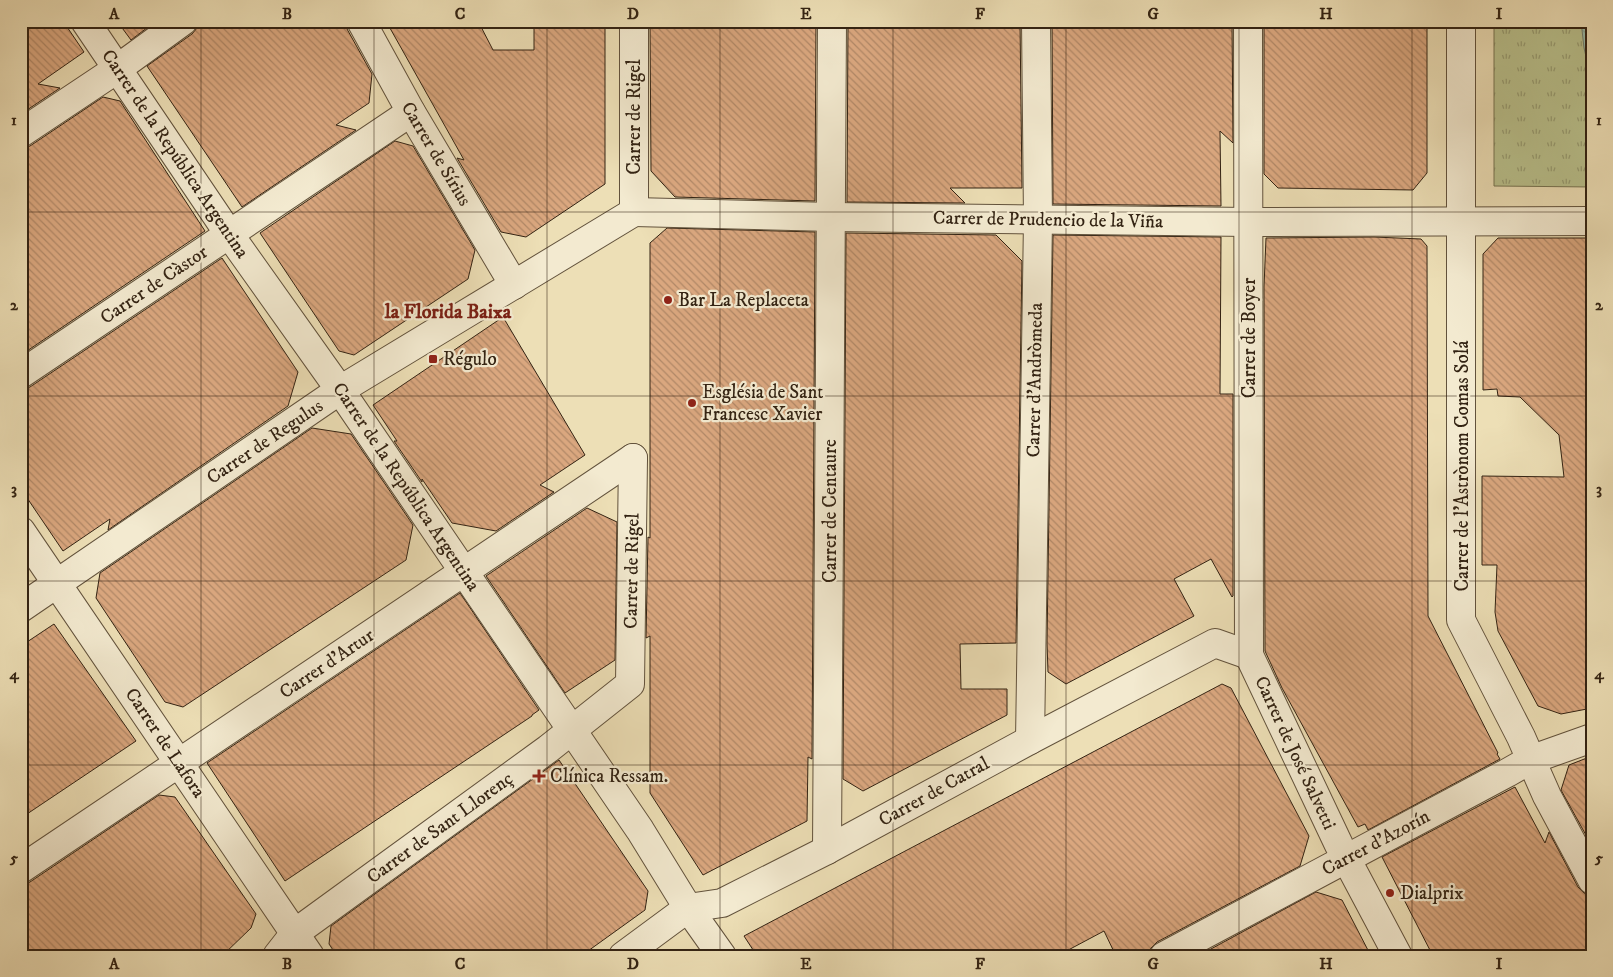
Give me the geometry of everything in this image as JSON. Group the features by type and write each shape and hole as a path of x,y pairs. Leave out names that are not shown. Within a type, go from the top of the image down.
{"street":[{"name":"Carrer de la República Argentina","path":"85,21 229,234 340,390 640,830 688,908 722,956"},
{"path":"21,132 117,69 184,21"},
{"name":"Carrer de Sírius","path":"361,21 410,112 514,285"},
{"name":"Carrer de Rigel","path":"634,21 634,212"},
{"name":"Carrer de Centaure","path":"827,850 832,21"},
{"name":"Carrer d'Andròmeda","path":"1030,740 1038,220 1036,21"},
{"name":"Carrer de Boyer","path":"1248,21 1249,655"},
{"name":"Carrer de l'Astrònom Comas Solá","path":"1461,21 1462,620 1521,737 1530,760 1592,880"},
{"name":"Carrer de Càstor","path":"21,374 410,112"},
{"name":"Carrer de Prudencio de la Viña","path":"634,212 832,217 1249,222 1592,221"},
{"name":"Carrer de Regulus","path":"21,608 340,390 634,212"},
{"name":"Carrer de Rigel","path":"630,684 633,458"},
{"name":"Carrer d'Artur","path":"21,869 633,458"},
{"name":"Carrer de Lafora","path":"21,531 310,956"},
{"name":"Carrer de Catral","path":"622,956 688,908 722,903 827,850 1215,643 1249,655"},
{"name":"Carrer de José Salvetti","path":"1249,655 1346,859 1398,956"},
{"name":"Carrer de Sant Llorenç","path":"278,956 295,933 548,749 630,684"},
{"name":"Carrer d'Azorín","path":"1164,956 1530,760 1592,738"}],"green space":[{"path":"1494,21 1592,21 1592,187 1494,186"}],"water":[{"path":"1581,21 1592,21 1592,82 1584,48"}],"building":[{"path":"21,21 63,21 84,52 38,84 60,88 21,114"},
{"path":"117,21 156,21 131,40"},
{"path":"198,21 345,21 347,29 372,74 369,103 336,125 356,130 242,207 147,66 192,34 197,28"},
{"path":"386,21 478,21 493,50 534,50 534,21 605,21 605,184 526,237 501,232 457,158 464,160"},
{"path":"650,21 816,21 815,201 675,197 651,171"},
{"path":"848,21 1020,21 1022,188 950,188 965,203 847,202"},
{"path":"1052,21 1232,21 1233,143 1220,131 1221,206 1053,204"},
{"path":"1264,21 1427,21 1427,173 1413,190 1278,188 1264,174"},
{"path":"103,97 120,101 205,231 21,355 21,149 30,146"},
{"path":"395,141 413,146 475,250 468,279 354,355 339,351 260,233"},
{"path":"667,228 815,232 812,759 808,757 807,821 703,875 650,793 650,636 646,638 648,537 650,538 650,243"},
{"path":"846,233 996,235 1022,261 1016,643 960,644 961,689 1007,689 1007,715 863,791 843,779"},
{"path":"1053,235 1221,237 1220,394 1233,394 1233,596 1211,559 1174,579 1194,616 1066,684 1048,672 1047,643"},
{"path":"1374,237 1421,239 1427,246 1428,616 1500,759 1368,830 1365,824 1358,827 1282,688 1265,651 1264,287 1266,238"},
{"path":"1498,238 1592,238 1592,708 1561,714 1538,706 1498,631 1495,612 1497,565 1482,565 1482,476 1564,477 1559,435 1520,397 1498,396 1497,389 1483,390 1483,254"},
{"path":"222,258 298,372 288,406 108,530 110,519 63,551 21,489 21,390 30,387"},
{"path":"503,317 585,455 540,485 554,492 496,531 452,523 394,441 397,441 373,405"},
{"path":"312,428 351,434 413,525 406,560 183,707 165,702 96,598 100,573"},
{"path":"587,508 617,522 615,660 565,693 486,576"},
{"path":"460,593 539,710 285,881 207,763"},
{"path":"54,624 136,741 21,818 21,646"},
{"path":"1222,684 1231,688 1309,836 1300,866 1157,942 1151,948 1148,956 1116,956 1104,931 1057,956 757,956 744,936"},
{"path":"1592,756 1592,846 1561,790 1569,765"},
{"path":"559,760 648,891 645,910 581,956 337,956 329,944 331,926"},
{"path":"1515,787 1545,843 1549,832 1578,887 1584,893 1592,896 1592,956 1433,956 1382,857"},
{"path":"159,795 175,797 256,914 251,928 222,956 21,956 21,886 30,882"},
{"path":"1316,892 1342,900 1371,956 1198,956"}],"place":[{"name":"Bar La Replaceta","path":"668,300"},
{"name":"Régulo","path":"433,359"},
{"name":"Església de Sant Francesc Xavier","path":"692,403"},
{"name":"Clínica Ressam.","path":"539,776"},
{"name":"Dialprix","path":"1390,893"}],"district":[{"name":"la Florida Baixa","path":"448,312"}]}
